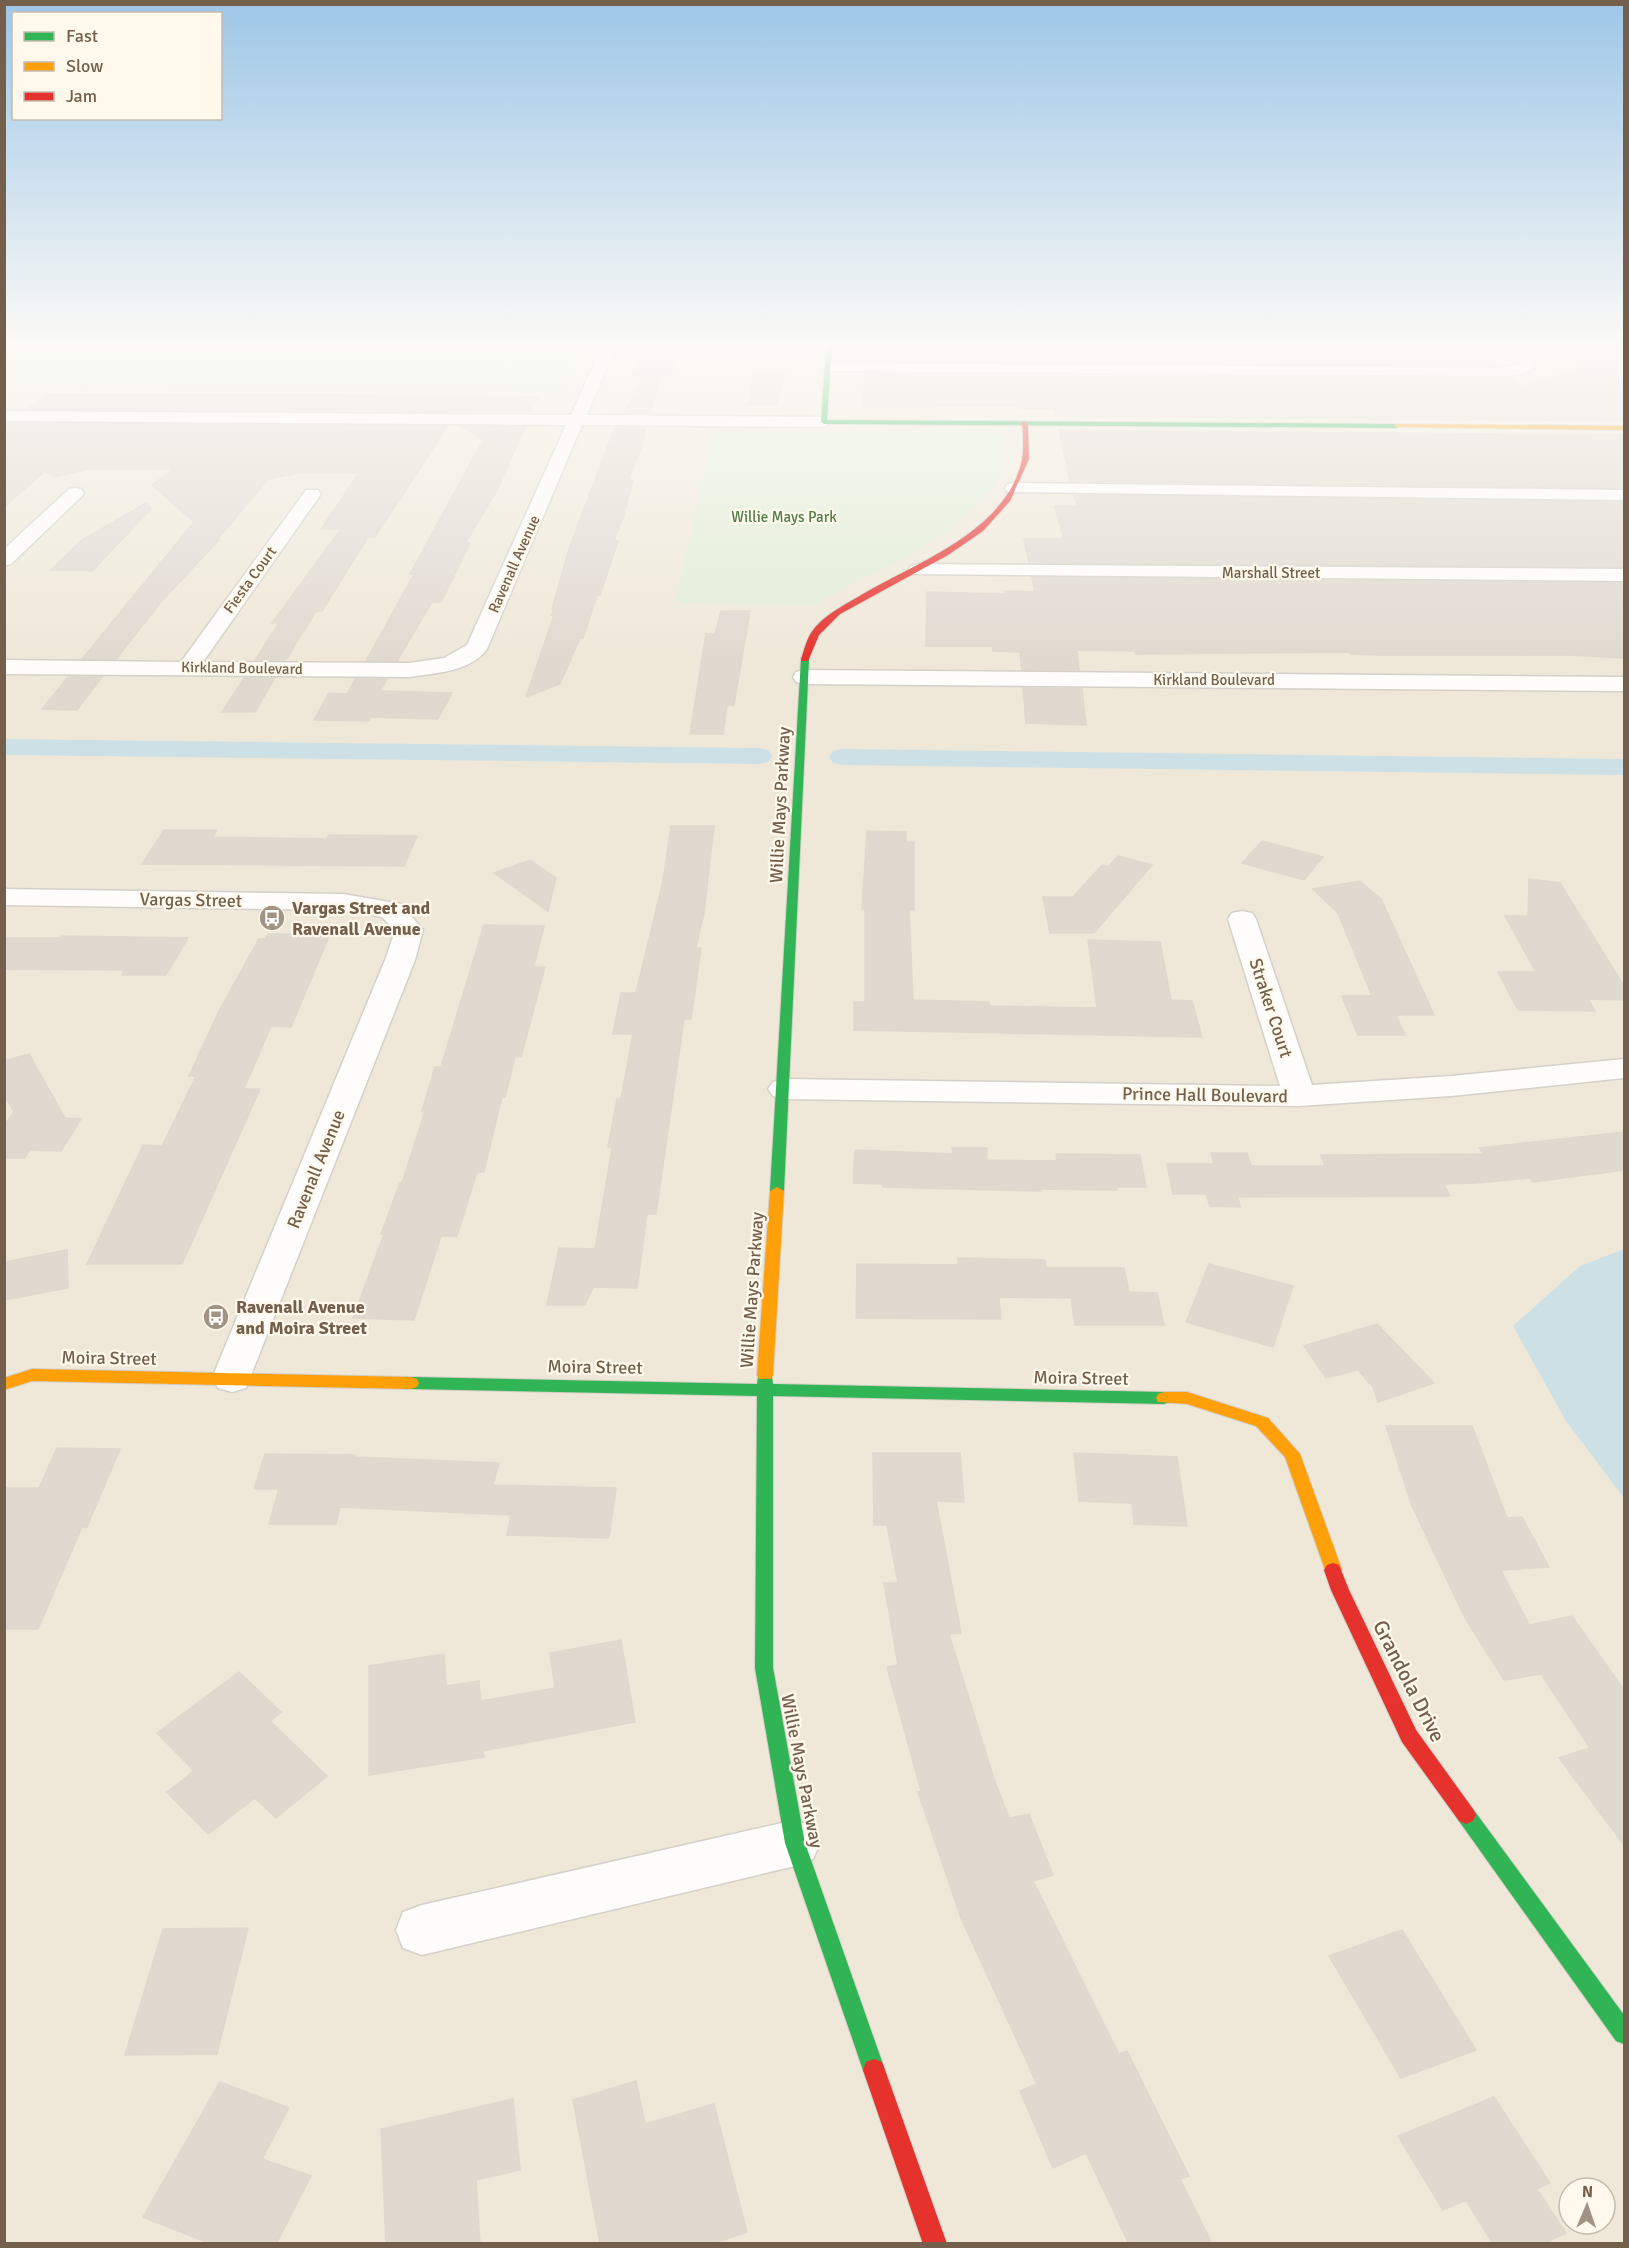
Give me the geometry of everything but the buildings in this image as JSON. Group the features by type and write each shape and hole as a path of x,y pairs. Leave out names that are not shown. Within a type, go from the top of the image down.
{"street":[{"name":"Ravenall Avenue","path":"476,649 565,451"},
{"name":"Willie Mays Parkway","path":"935,2244 795,1843 764,1668 764,1389 784,1089 806,648 813,633 828,617 850,603 918,570 968,538 997,514 1023,470 1027,451"},
{"path":"1014,488 1624,495"},
{"path":"4,560 75,493"},
{"name":"Fiesta Court","path":"188,667 312,494"},
{"name":"Marshall Street","path":"918,570 1624,575"},
{"name":"Kirkland Boulevard","path":"4,667 409,670 450,664 476,649"},
{"name":"Kirkland Boulevard","path":"804,677 1624,684"},
{"name":"Vargas Street","path":"4,897 343,902 392,910 409,930 400,960"},
{"name":"Straker Court","path":"1242,920 1299,1096"},
{"name":"Ravenall Avenue","path":"232,1378 400,960"},
{"name":"Prince Hall Boulevard","path":"784,1089 1299,1096 1451,1086 1624,1069"},
{"name":"Moira Street","path":"4,1384 32,1375 1187,1398"},
{"name":"Grandola Drive","path":"1187,1398 1262,1422 1292,1454 1340,1590 1409,1736 1624,2033"},
{"path":"422,1930 795,1843"}],"shaded area":[{"path":"5,451 1624,451 1624,2243 5,2244"},
{"path":"1624,1249 1624,1498 1566,1421 1513,1326 1580,1266"}],"green space":[{"name":"Willie Mays Park","path":"709,451 1003,451 998,483 942,535 896,562 851,583 816,605 675,603"}],"waterway":[{"path":"4,747 759,756"},
{"path":"842,757 1624,767"}],"traffic: fast":[{"path":"777,1191 805,659"},
{"path":"765,1375 764,1668 795,1843 874,2070"},
{"path":"411,1383 1164,1398"},
{"path":"1466,1815 1624,2033"}],"traffic: slow":[{"path":"765,1375 777,1191"},
{"path":"4,1384 32,1375 411,1383"},
{"path":"1164,1398 1187,1398 1262,1422 1292,1454 1333,1570"}],"traffic: jam":[{"path":"805,659 815,634 837,613 869,593 945,553 980,529 1008,500 1024,464 1026,451"},
{"path":"1333,1570 1340,1590 1409,1736 1466,1815"},
{"path":"874,2070 935,2244"}],"place":[{"name":"Vargas Street and Ravenall Avenue","path":"272,918"},
{"name":"Ravenall Avenue and Moira Street","path":"216,1317"}]}
